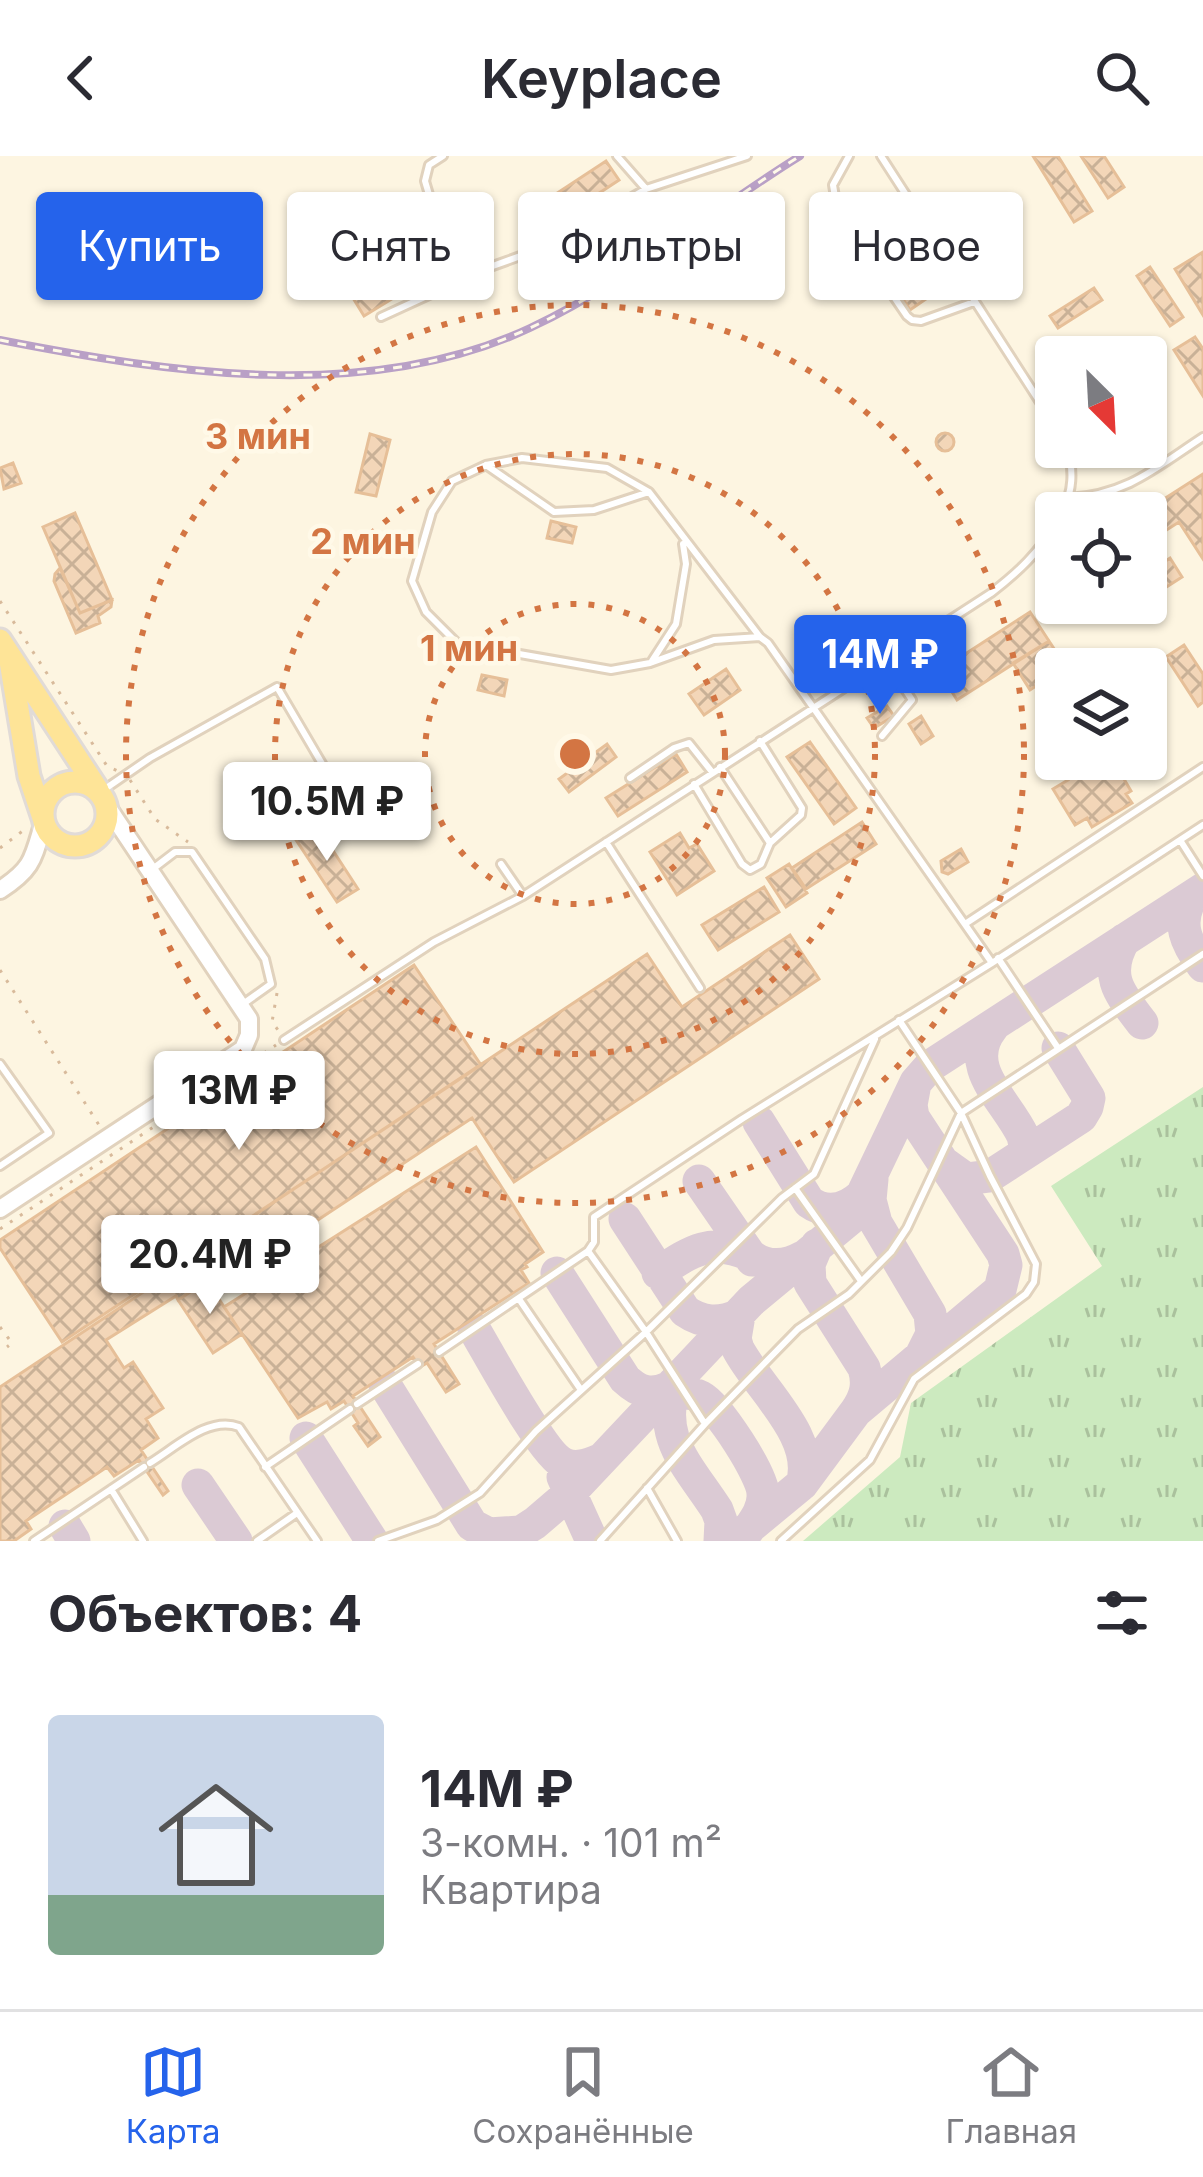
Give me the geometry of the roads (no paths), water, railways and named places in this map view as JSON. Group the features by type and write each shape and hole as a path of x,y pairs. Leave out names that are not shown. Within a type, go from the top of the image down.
{"main road":[{"path":"4,647 102,797 107,812 101,832 84,844 64,844 44,821 29,776 4,647"},
{"path":"44,821 46,800 60,785 81,782 102,797"}],"street":[{"path":"0,1209 242,1049 249,1035 244,1013 102,797"},
{"path":"0,890 26,871 44,821"}],"lane":[{"path":"428,192 429,165 443,156"},
{"path":"616,156 646,189"},
{"path":"494,266 548,246 646,189 747,156"},
{"path":"849,156 833,185 838,215 908,316 921,321 974,302"},
{"path":"880,156 1035,395"},
{"path":"381,317 418,300"},
{"path":"1112,492 1203,437"},
{"path":"760,637 714,640 650,664 611,670 457,643 426,612 412,581 432,512 452,481 487,465 522,458 607,468 650,492 768,643 1058,1048"},
{"path":"487,465 554,512 594,510 650,492"},
{"path":"650,664 676,624 686,564 683,539"},
{"path":"284,1040 434,943 523,896 991,593 1035,553"},
{"path":"882,736 912,700 886,660"},
{"path":"102,797 150,758 277,687 324,767"},
{"path":"694,784 746,869 761,864 770,843 801,815 802,808 760,741"},
{"path":"630,778 689,743 716,770 770,843"},
{"path":"965,924 1203,767"},
{"path":"880,823 889,815"},
{"path":"439,1352 588,1251 594,1242 594,1217 1203,825"},
{"path":"1180,841 1203,877"},
{"path":"606,842 700,988"},
{"path":"150,871 175,852 191,853 265,959 271,984 244,1013"},
{"path":"501,864 523,896"},
{"path":"600,1541 803,1324 849,1294 891,1252 961,1113 1203,954"},
{"path":"782,1541 870,1460 914,1379 1026,1294 1034,1282 1036,1264 961,1113 899,1020"},
{"path":"377,1541 442,1518 480,1493 536,1431 815,1172 876,1036"},
{"path":"0,1064 49,1133 0,1166"},
{"path":"795,1188 861,1282"},
{"path":"588,1251 705,1424"},
{"path":"519,1299 581,1390"},
{"path":"266,1467 418,1364"},
{"path":"34,1541 147,1465 211,1426 227,1422 239,1427 317,1541"},
{"path":"647,1488 677,1541"},
{"path":"111,1489 143,1541"},
{"path":"257,1541 297,1513"}],"railway":[{"path":"0,340 199,371 336,374 403,367 468,352 566,310 800,156"}]}
